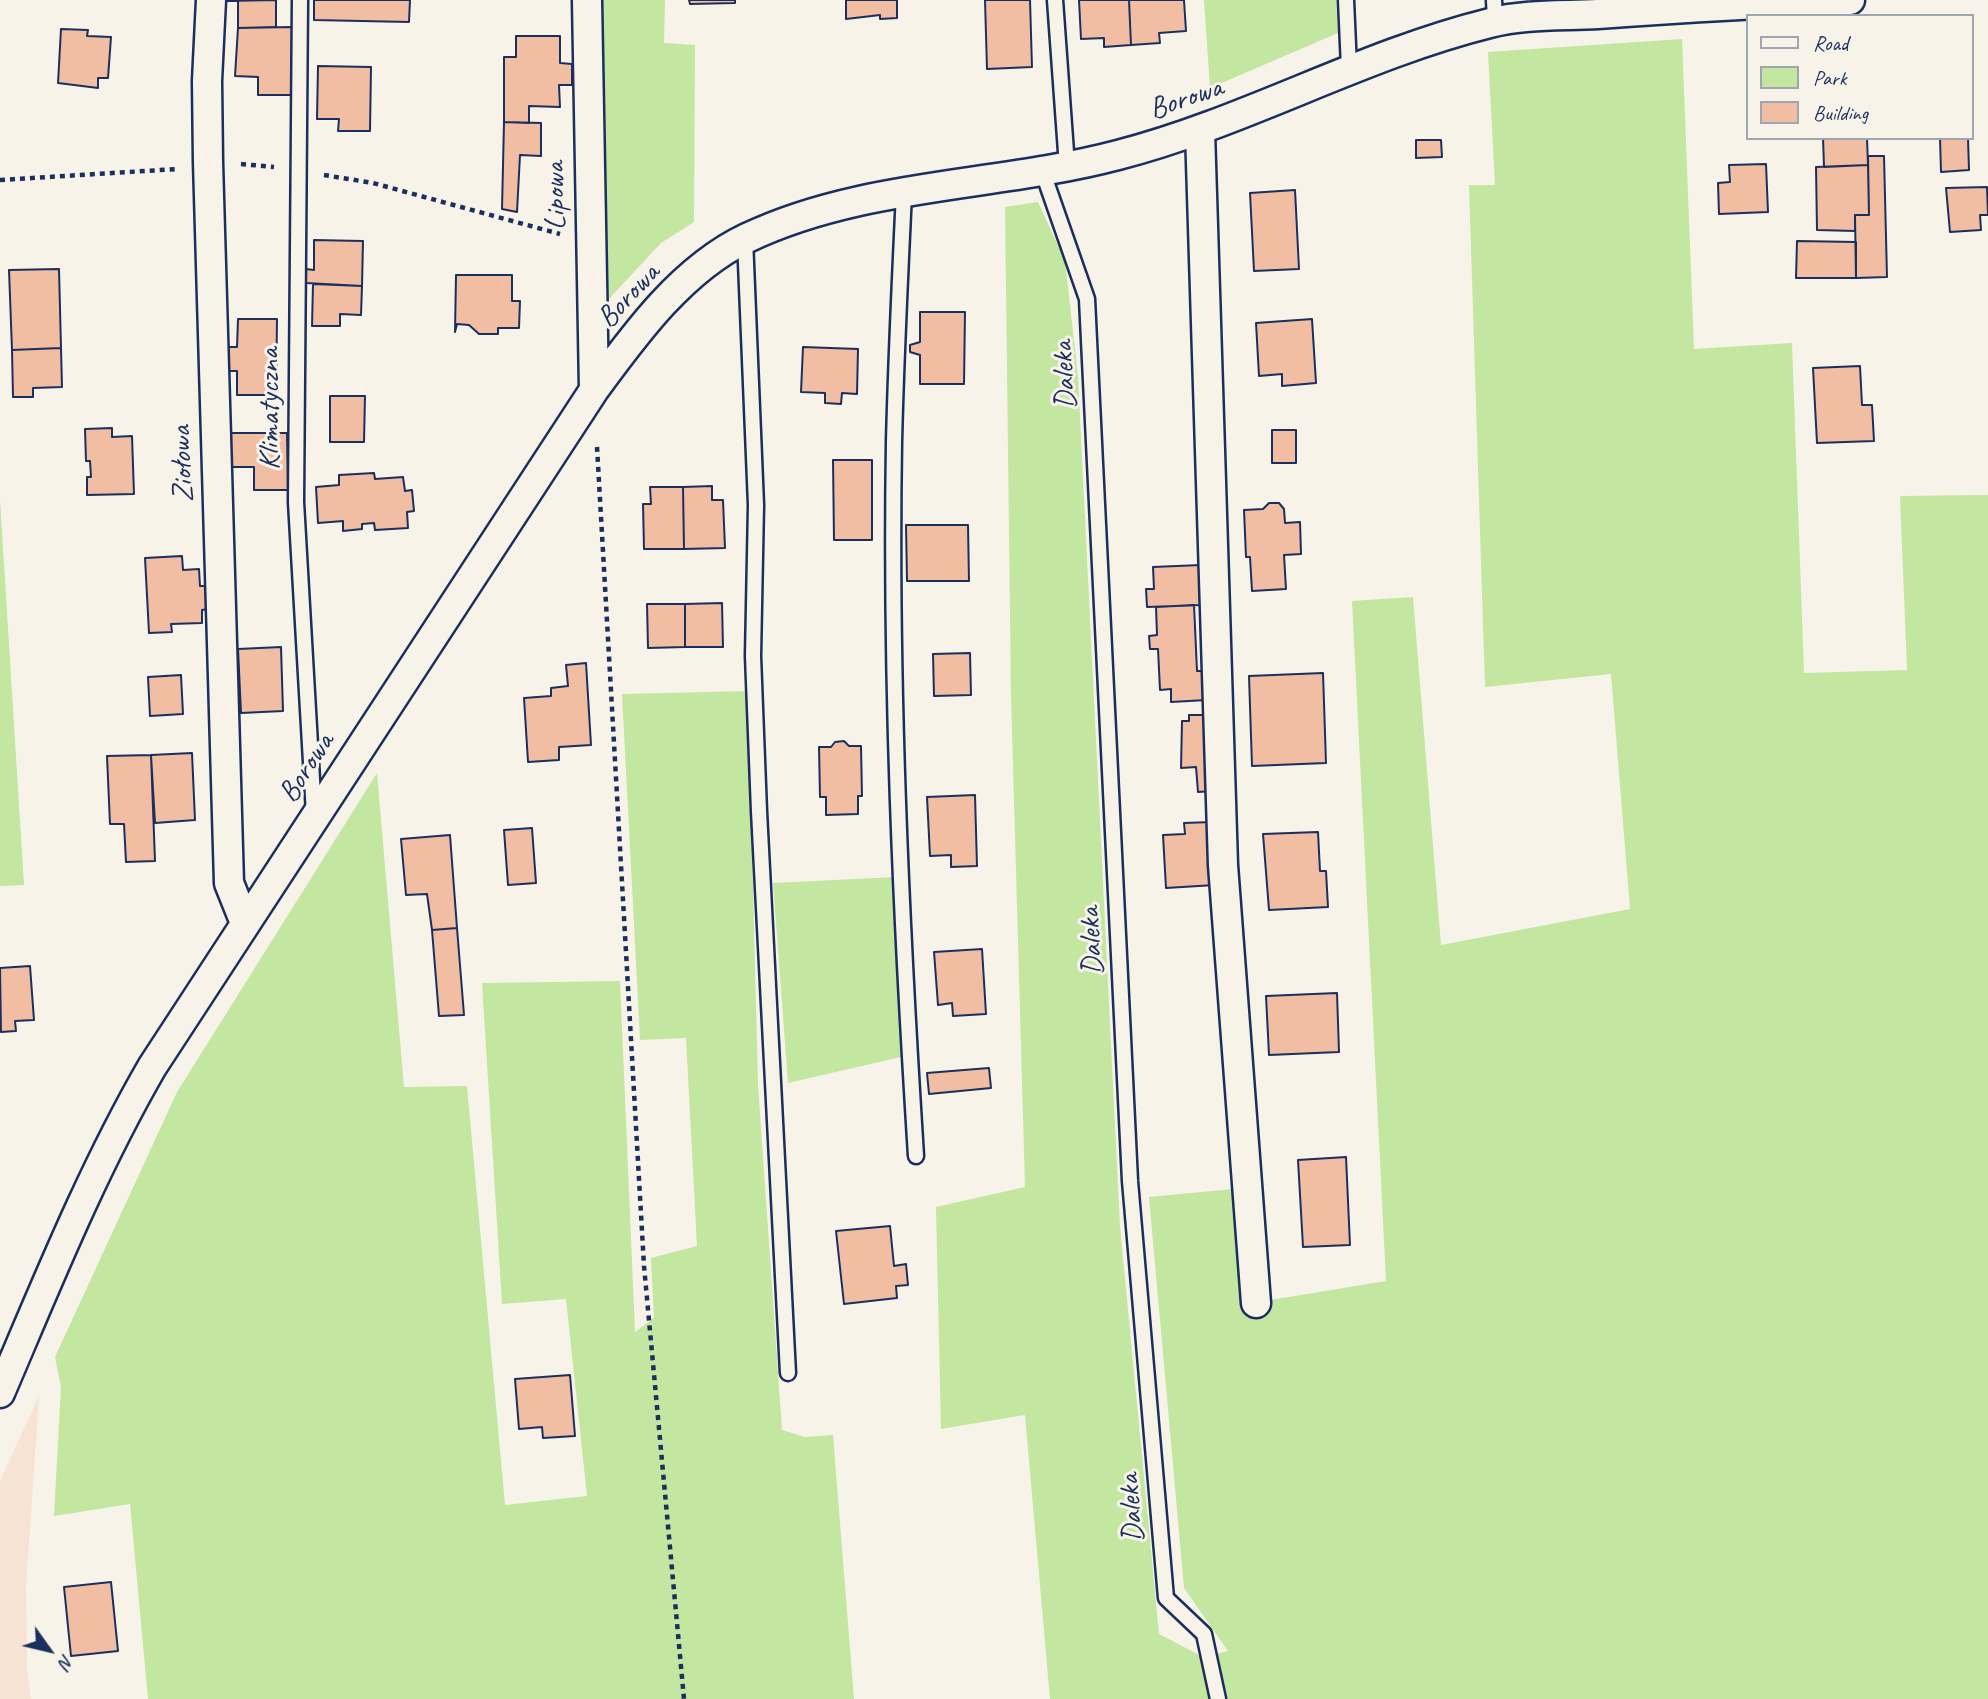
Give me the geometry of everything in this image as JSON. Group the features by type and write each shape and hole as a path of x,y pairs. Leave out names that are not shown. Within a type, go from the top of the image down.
{"street":[{"name":"Ziołowa","path":"211,0 206,82 229,883 245,923"},
{"name":"Lipowa","path":"587,0 594,390"},
{"name":"Borowa","path":"0,1393 118,1128 152,1067 594,390 635,334 673,294 708,264 745,239 832,209 1116,156 1200,131 1349,68 1430,39 1495,11 1850,0"},
{"path":"1200,131 1223,865 1256,1303"}],"lane":[{"name":"Klimatyczna","path":"300,0 296,502 315,818"},
{"name":"Daleka","path":"1055,0 1055,168 1087,299 1130,1181 1166,1598 1204,1634 1219,1699"},
{"path":"1346,0 1349,68"},
{"path":"904,194 894,442 895,639 898,829 916,1156"},
{"path":"745,239 756,505 753,656 758,798 788,1373"}],"path":[{"path":"597,446 644,1266 684,1699"}],"shaded area":[{"path":"39,1396 26,1587 27,1670 31,1699 0,1699 0,1481"}],"green space":[{"path":"602,0 665,0 664,43 695,45 694,222 661,243 606,302"},
{"path":"1204,0 1336,0 1338,33 1210,88"},
{"path":"1682,39 1694,349 1792,343 1804,673 1907,670 1900,496 1988,495 1988,1699 1050,1699 1025,1415 941,1429 936,1207 1025,1187 1011,695 1005,207 1038,202 1065,261 1078,376 1120,1226 1159,1634 1203,1657 1228,1651 1184,1588 1149,1197 1233,1189 1240,1305 1386,1281 1352,601 1413,597 1441,945 1630,909 1611,674 1485,687 1469,185 1495,185 1488,52"},
{"path":"0,500 24,885 0,886"},
{"path":"748,691 758,1085 782,1430 805,1437 833,1435 854,1699 148,1699 130,1504 54,1516 61,1387 55,1357 177,1092 377,773 404,1087 467,1086 505,1505 587,1496 566,1299 502,1304 482,983 620,981 635,1332 654,1318 651,1258 697,1246 686,1038 640,1040 622,694"},
{"path":"895,877 905,1056 788,1083 773,883"}],"building":[{"path":"276,0 276,27 238,28 238,1 225,1"},
{"path":"314,0 410,0 409,22 314,20"},
{"path":"689,0 735,0 735,3 690,4"},
{"path":"846,0 897,0 897,18 880,19 880,15 846,19"},
{"path":"985,0 1030,0 1032,67 987,69"},
{"path":"1079,0 1129,0 1131,45 1104,47 1104,38 1081,39"},
{"path":"1129,0 1184,0 1186,31 1159,33 1160,43 1131,45"},
{"path":"292,27 292,95 258,95 258,77 235,76 238,28"},
{"path":"61,29 88,30 87,36 111,37 108,78 98,78 98,88 58,83"},
{"path":"516,36 560,36 560,63 572,64 572,85 559,85 560,107 529,106 529,123 504,122 504,57 516,57"},
{"path":"318,66 371,67 370,131 338,131 339,119 317,119"},
{"path":"504,122 541,123 541,156 520,155 517,212 502,209"},
{"path":"1416,140 1441,140 1442,157 1416,158"},
{"path":"1823,140 1867,140 1868,165 1824,167"},
{"path":"1940,140 1968,140 1969,170 1941,172"},
{"path":"1868,156 1884,156 1887,277 1856,278 1855,215 1869,215"},
{"path":"1766,164 1768,212 1719,214 1718,183 1730,182 1729,165"},
{"path":"1868,165 1869,215 1855,215 1855,231 1817,230 1816,167"},
{"path":"1987,187 1988,215 1980,215 1981,230 1950,232 1946,188"},
{"path":"1295,190 1299,269 1254,271 1250,193"},
{"path":"314,240 363,241 362,286 306,283 306,269 314,270"},
{"path":"1797,241 1856,242 1856,278 1796,278"},
{"path":"59,269 61,348 12,350 9,270"},
{"path":"456,275 512,275 512,301 520,301 519,328 498,328 498,334 479,334 469,325 457,324 455,332"},
{"path":"313,284 362,286 361,315 340,314 340,326 312,326"},
{"path":"920,312 965,312 964,384 920,384 920,355 910,352 910,345 920,342"},
{"path":"238,319 277,319 276,395 237,395 237,371 225,371 225,351 229,347 237,347"},
{"path":"1312,319 1316,383 1282,386 1282,374 1259,376 1256,323"},
{"path":"803,347 858,349 857,394 842,393 841,404 825,403 825,393 801,392"},
{"path":"61,348 62,387 33,388 33,397 13,397 12,350"},
{"path":"1860,366 1862,405 1872,405 1874,441 1817,443 1813,368"},
{"path":"330,396 365,396 364,442 330,442"},
{"path":"112,428 112,437 132,436 134,494 87,495 87,477 91,477 90,461 86,461 85,429"},
{"path":"1272,430 1296,430 1296,463 1272,463"},
{"path":"230,433 287,433 288,490 254,490 254,467 230,467"},
{"path":"833,460 872,460 872,540 834,540"},
{"path":"374,473 375,479 403,477 405,491 412,490 414,511 407,512 408,528 375,530 374,523 362,524 362,529 343,531 343,521 318,523 316,487 339,485 339,475"},
{"path":"712,486 712,500 723,500 725,548 684,549 683,487"},
{"path":"650,487 683,487 684,549 644,549 643,504 651,504"},
{"path":"1269,503 1279,503 1284,509 1285,523 1300,522 1301,554 1284,555 1286,589 1252,591 1250,557 1246,557 1244,510 1263,509"},
{"path":"906,525 968,525 969,581 907,581"},
{"path":"182,556 183,570 199,569 200,586 207,586 208,609 202,610 202,623 171,624 172,632 149,633 145,558"},
{"path":"1201,565 1203,605 1147,607 1146,589 1154,589 1153,567"},
{"path":"722,603 723,647 685,647 685,604"},
{"path":"647,604 685,604 685,647 648,648"},
{"path":"1194,605 1197,671 1206,671 1207,700 1171,702 1171,689 1160,690 1158,649 1150,649 1149,636 1157,635 1156,607"},
{"path":"281,647 283,711 241,713 238,649"},
{"path":"970,653 971,695 934,696 933,654"},
{"path":"586,663 591,745 559,747 559,760 528,762 524,698 551,696 551,688 568,686 566,665"},
{"path":"1323,673 1326,763 1252,766 1249,676"},
{"path":"181,675 183,714 150,716 148,677"},
{"path":"1189,715 1208,715 1212,791 1198,792 1196,767 1181,768 1182,721 1189,721"},
{"path":"844,741 849,746 861,746 862,796 858,796 858,814 826,815 826,797 820,797 819,747 831,747 835,742"},
{"path":"192,753 195,820 155,823 151,755"},
{"path":"151,755 155,861 126,862 124,824 110,824 107,756"},
{"path":"975,795 977,866 951,867 951,855 930,856 927,797"},
{"path":"1212,822 1215,885 1166,888 1163,835 1185,834 1184,823"},
{"path":"532,828 536,883 508,885 504,830"},
{"path":"1318,832 1320,871 1326,871 1328,907 1269,910 1263,834"},
{"path":"450,835 457,928 432,930 427,894 406,895 401,839"},
{"path":"457,928 464,1015 439,1016 432,930"},
{"path":"982,949 986,1014 953,1016 952,1003 938,1005 934,952"},
{"path":"30,966 34,1020 15,1021 16,1031 1,1032 0,968"},
{"path":"1337,993 1339,1052 1269,1055 1266,996"},
{"path":"989,1068 991,1088 929,1094 927,1073"},
{"path":"1346,1157 1350,1245 1303,1247 1298,1160"},
{"path":"890,1226 894,1266 906,1264 908,1285 896,1286 897,1298 844,1304 836,1231"},
{"path":"570,1375 575,1436 543,1438 542,1427 519,1429 515,1379"},
{"path":"111,1582 118,1651 71,1656 64,1587"}]}
